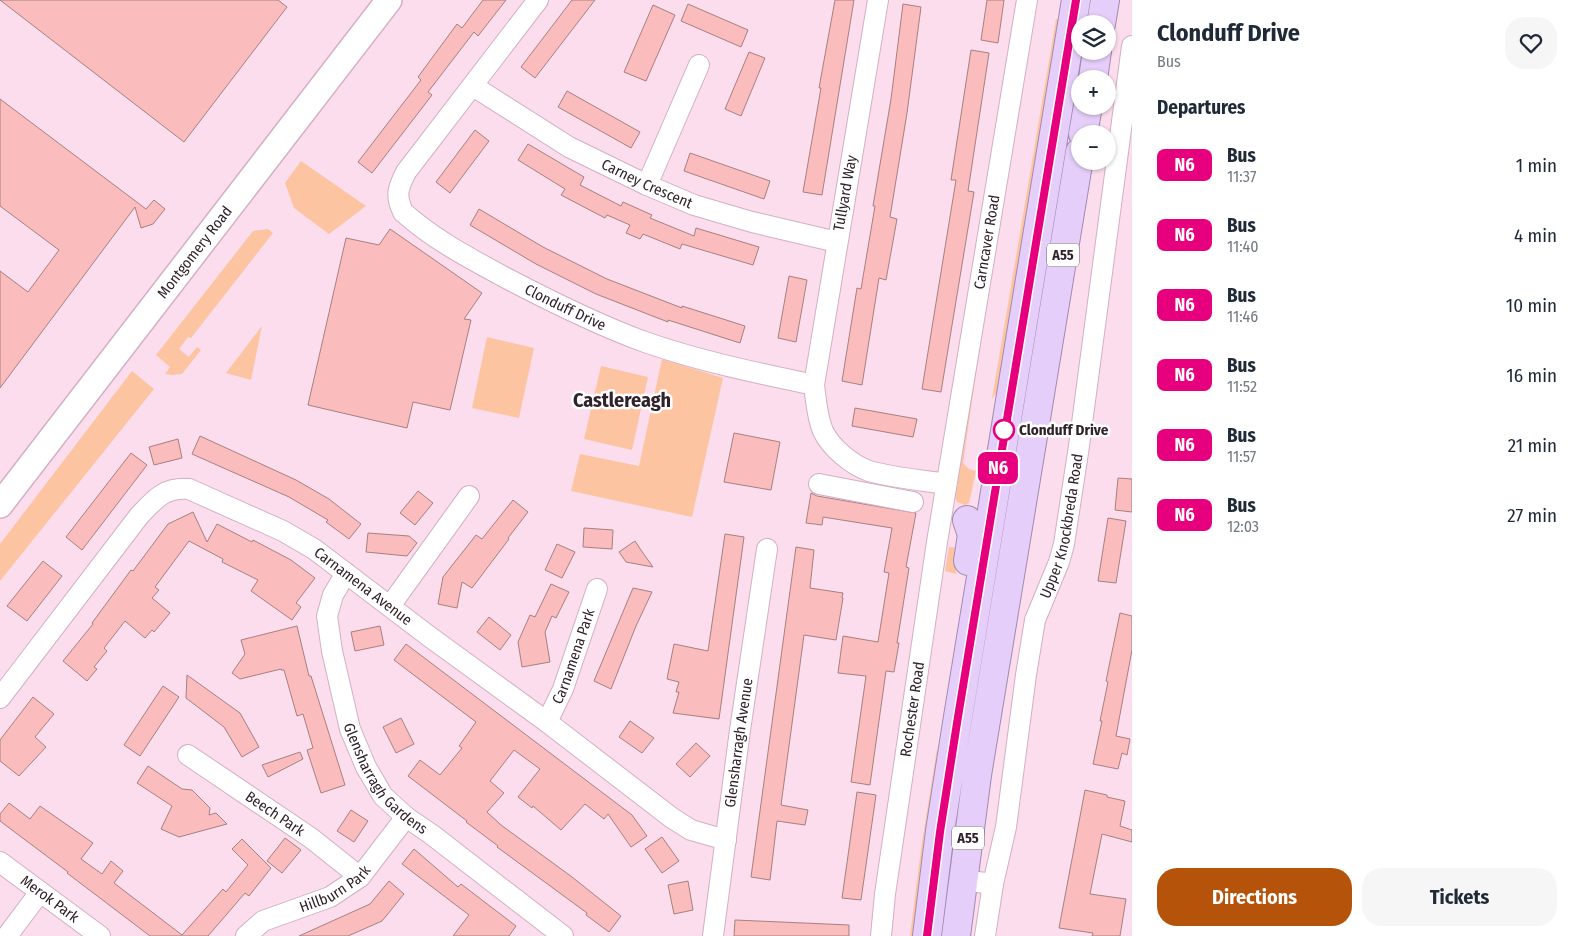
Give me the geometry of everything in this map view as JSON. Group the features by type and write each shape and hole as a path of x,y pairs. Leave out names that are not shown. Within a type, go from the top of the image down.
{"highway":[{"name":"A55","path":"927,936 931,894 949,774 966,520 1076,0"},
{"path":"1102,15 1105,0"},
{"name":"A55","path":"956,936 962,880 984,736 1077,170"}],"street":[{"name":"Montgomery Road","path":"0,505 389,0"},
{"name":"Clonduff Drive","path":"538,0 406,172 397,189 399,204 403,212 456,252 546,299 600,324 645,342 689,356 814,385"},
{"name":"Tullyard Way","path":"814,385 878,0"},
{"name":"Carncaver Road","path":"946,484 1027,0"},
{"name":"Upper Knockbreda Road","path":"985,936 993,884 1006,827 1026,674 1036,620 1059,562 1064,544 1079,446 1132,46"},
{"path":"647,184 699,64"},
{"name":"Carney Crescent","path":"473,86 569,147 694,205 837,242"},
{"path":"814,385 823,431 832,445 852,463 886,474 946,484"},
{"path":"882,496 886,474"},
{"path":"819,484 913,502"},
{"name":"Rochester Road","path":"881,936 886,884 966,520 946,484"},
{"name":"Carnamena Avenue","path":"0,698 139,516 157,497 176,488 190,489 283,531 314,549 547,722 672,818 690,830 726,840"},
{"path":"390,606 469,496"},
{"path":"966,520 1018,530"},
{"name":"Glensharragh Avenue","path":"713,936 740,730 767,549"},
{"name":"Glensharragh Gardens","path":"346,573 333,595 327,616 332,651 350,729 366,767 383,796 406,817 432,834 552,933"},
{"name":"Carnamena Park","path":"547,722 563,689 597,588"},
{"name":"Beech Park","path":"188,755 311,838 360,877"},
{"name":"Hillburn Park","path":"246,936 263,921 330,897 360,877 406,817"},
{"name":"Merok Park","path":"0,862 100,936"},
{"path":"962,880 993,884"},
{"path":"7,936 40,892"}],"shaded area":[{"path":"1056,19 1059,19 999,382 997,392 992,399"},
{"path":"301,161 366,206 329,234 294,208 285,183"},
{"path":"268,229 273,233 191,338 188,337 179,349 189,357 197,347 201,350 182,374 165,374 170,367 156,355 253,231"},
{"path":"990,278 963,463 969,469 976,471 969,503 965,505 957,502 955,497 958,484 954,482"},
{"path":"262,326 251,380 226,373"},
{"path":"487,337 534,348 519,418 472,408"},
{"path":"662,359 723,378 692,517 571,491 580,454 639,466"},
{"path":"601,366 648,377 632,450 584,439"},
{"path":"132,371 154,389 0,581 0,544"},
{"path":"949,547 960,548 956,574 945,571"},
{"path":"999,562 947,936 939,936 943,891"},
{"path":"937,749 914,936 910,936 921,849"}],"building":[{"path":"0,0 278,0 287,7 184,142"},
{"path":"483,0 506,0 478,36 474,32 428,92 432,95 372,173 358,162 421,80 418,77 457,24 462,28"},
{"path":"572,0 595,0 535,78 521,67"},
{"path":"835,0 854,0 822,195 803,192"},
{"path":"987,0 1004,0 998,43 981,40"},
{"path":"688,4 748,30 741,47 681,21"},
{"path":"903,4 921,7 907,113 890,217 897,219 886,280 879,278 862,385 842,381 857,288 861,289 875,206 873,206 891,99"},
{"path":"653,5 675,15 646,81 624,72"},
{"path":"971,50 989,53 968,191 974,192 941,392 922,389 956,180 951,180"},
{"path":"749,52 765,58 741,116 725,109"},
{"path":"567,91 640,132 631,148 558,107"},
{"path":"0,99 146,209 154,200 165,209 153,224 141,228 135,207 0,388 0,271 28,292 59,250 0,206"},
{"path":"475,130 489,141 450,193 436,182"},
{"path":"528,144 584,177 580,185 621,206 623,202 652,215 650,218 694,236 696,228 759,247 753,265 682,244 680,249 643,234 640,239 626,233 630,225 607,215 605,218 561,195 565,189 518,160"},
{"path":"690,153 770,181 764,199 684,171"},
{"path":"479,209 543,247 607,279 682,308 682,306 745,326 740,343 668,320 668,322 596,294 536,264 470,225"},
{"path":"390,229 482,293 464,319 471,320 450,410 413,402 407,428 308,405 346,238 379,245"},
{"path":"789,276 807,280 796,342 778,338"},
{"path":"855,408 917,419 913,437 852,426"},
{"path":"734,433 780,442 771,490 724,482"},
{"path":"200,436 296,480 329,499 361,524 349,539 326,522 328,520 289,497 192,454"},
{"path":"178,439 182,458 154,465 149,447"},
{"path":"131,453 147,465 82,550 66,537"},
{"path":"1118,478 1132,479 1132,512 1115,510"},
{"path":"418,491 433,503 415,525 400,513"},
{"path":"811,493 817,496 916,513 906,567 909,568 897,643 899,643 894,672 886,671 870,785 851,782 866,676 838,673 843,636 878,642 889,573 884,572 892,528 823,517 822,525 806,523"},
{"path":"513,500 528,512 509,539 472,588 462,582 457,608 438,604 443,577 476,535 482,539"},
{"path":"193,512 207,542 217,524 291,560 315,578 296,603 301,607 292,620 251,591 258,580 222,562 223,559 189,541 155,587 159,590 152,598 170,613 154,632 152,630 145,638 125,621 104,648 107,651 94,667 97,669 87,681 63,661 168,524"},
{"path":"1108,518 1126,521 1116,583 1098,581"},
{"path":"584,528 613,530 612,549 583,547"},
{"path":"368,533 409,536 417,543 407,556 366,552"},
{"path":"725,534 744,537 719,719 673,713 679,692 676,692 679,682 667,679 674,644 708,651"},
{"path":"635,541 653,567 626,562 619,552"},
{"path":"557,544 575,552 562,578 545,570"},
{"path":"796,547 814,550 810,588 843,593 843,598 836,640 804,635 781,805 808,810 805,825 777,821 770,880 751,877"},
{"path":"43,561 62,576 27,621 7,606"},
{"path":"551,584 569,592 556,618 552,616 545,632 550,662 522,667 518,642 530,615 535,617"},
{"path":"633,588 652,592 636,626 611,689 594,681"},
{"path":"1120,613 1132,616 1132,650 1116,736 1130,739 1127,755 1122,753 1118,769 1093,764 1102,721 1100,721 1108,682 1106,681"},
{"path":"489,617 511,635 500,650 477,632"},
{"path":"297,626 309,676 311,676 345,785 321,793 307,750 313,748 303,714 297,716 284,670 281,669 240,679 232,673 245,654 241,640"},
{"path":"380,626 384,645 355,651 351,632"},
{"path":"406,644 632,815 647,836 631,847 608,814 604,819 585,804 561,830 533,806 532,808 518,797 540,769 514,750 490,781 504,793 487,812 501,825 621,916 609,932 586,915 587,913 497,847 467,821 408,776 420,760 440,775 462,748 459,746 476,722 394,660"},
{"path":"187,675 240,713 259,747 242,757 224,727 186,698"},
{"path":"163,686 179,697 140,756 124,745"},
{"path":"33,697 54,714 35,737 46,747 19,776 0,761 0,740"},
{"path":"401,718 414,744 396,753 383,727"},
{"path":"630,721 654,738 642,753 619,737"},
{"path":"696,743 710,756 690,777 676,764"},
{"path":"300,752 303,759 268,777 262,765"},
{"path":"148,766 182,789 192,790 210,808 209,815 216,813 227,824 179,837 161,829 172,806 137,783"},
{"path":"1085,790 1125,801 1120,826 1132,830 1132,842 1102,834 1090,894 1126,899 1120,936 1092,936 1093,933 1059,928"},
{"path":"857,792 876,795 861,900 842,898"},
{"path":"9,803 30,819 40,806 93,843 81,859 102,874 111,861 123,871 114,883 182,935 223,889 226,892 248,865 232,849 242,839 271,868 249,896 245,893 208,936 150,936 0,821 0,814"},
{"path":"351,810 368,821 354,842 337,831"},
{"path":"662,837 679,861 662,873 645,849"},
{"path":"285,838 301,850 282,873 267,861"},
{"path":"414,849 458,887 461,884 516,926 509,936 453,936 469,915 402,864"},
{"path":"389,881 404,894 382,921 348,936 299,936 370,904"},
{"path":"688,881 693,910 674,914 668,885"},
{"path":"735,920 849,925 849,936 734,936"}],"bus line":[{"name":"N6","path":"927,936 930,903 957,723 1076,0"}],"place":[{"name":"Clonduff Drive","path":"1004,430"}],"district":[{"name":"Castlereagh","path":"622,400"}]}
